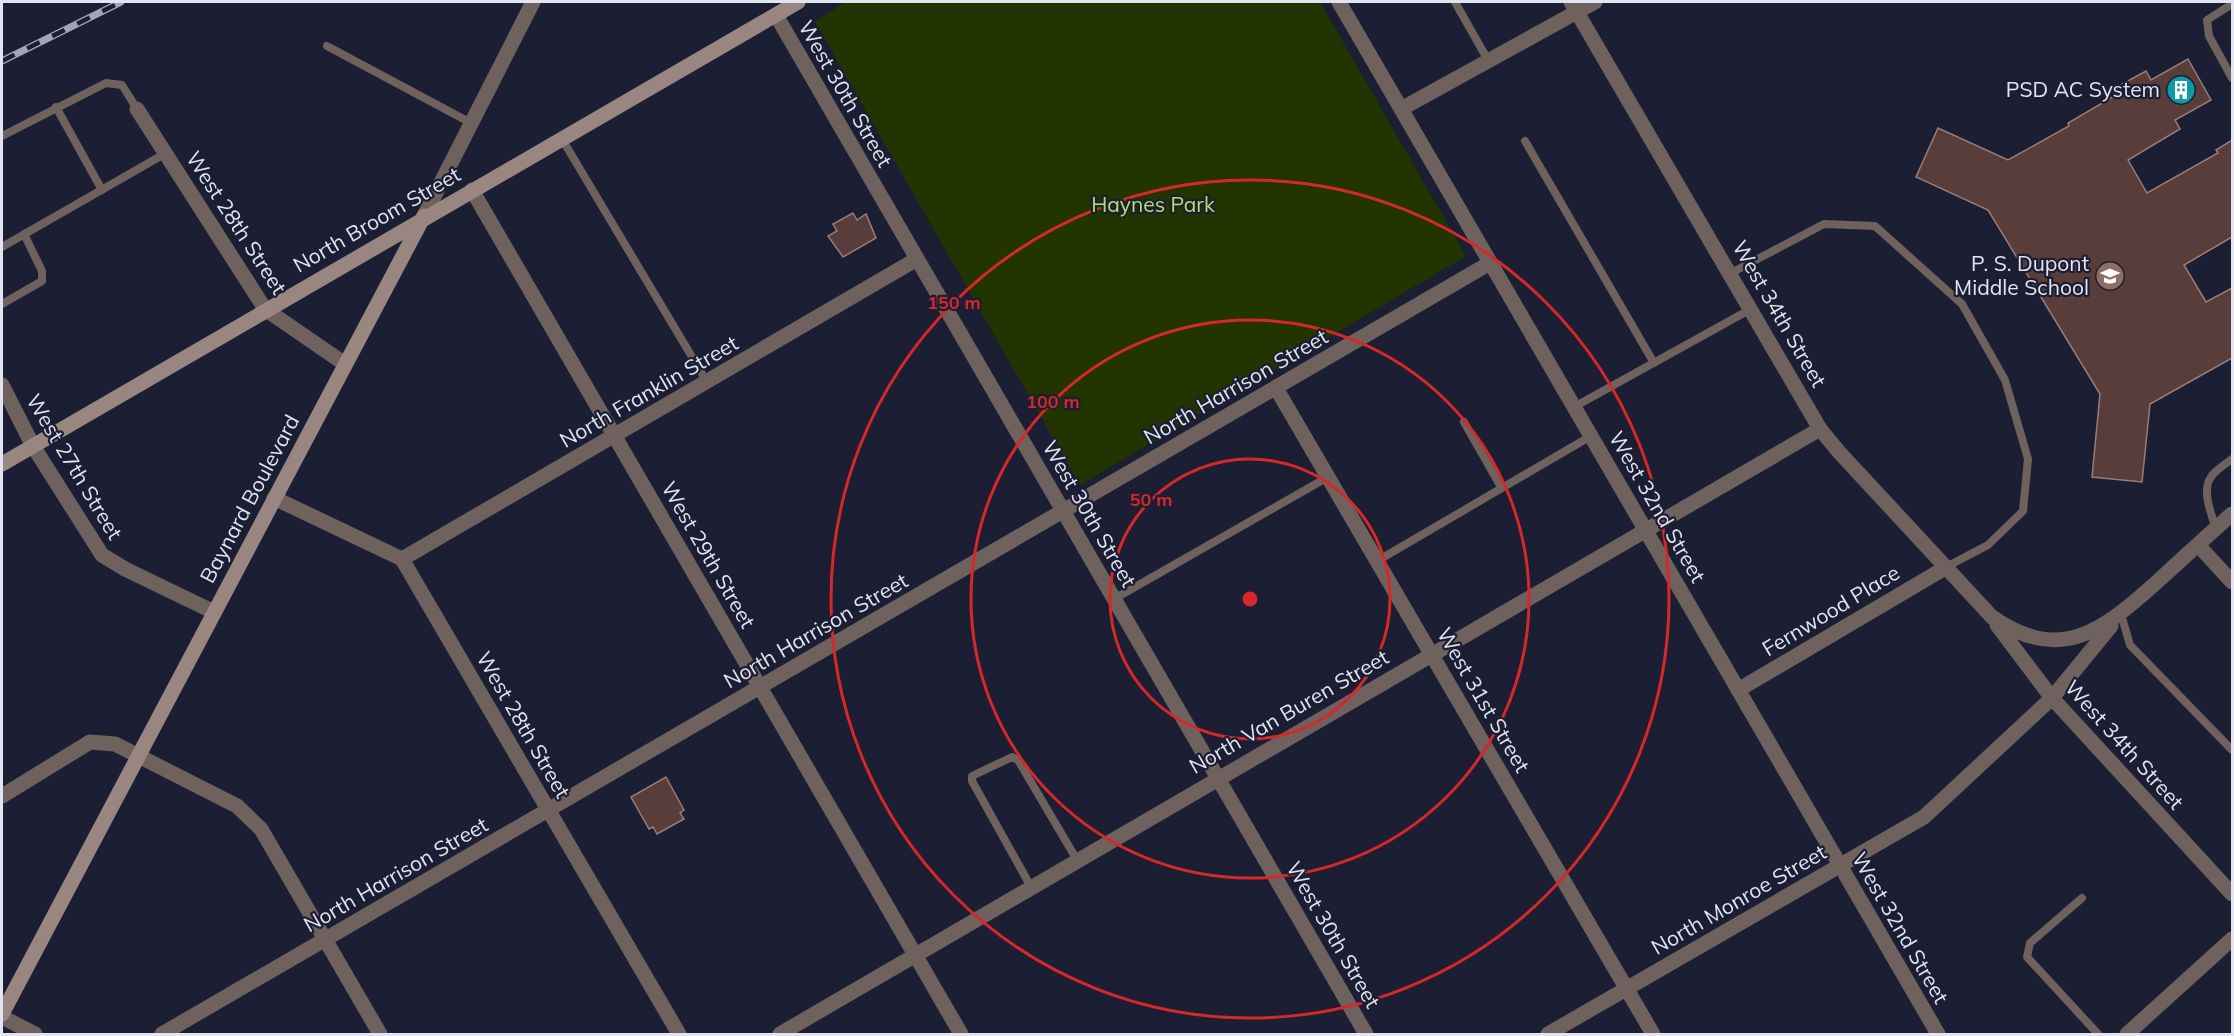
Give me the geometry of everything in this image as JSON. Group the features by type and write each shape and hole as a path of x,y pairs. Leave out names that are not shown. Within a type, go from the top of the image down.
{"street":[{"name":"Baynard Boulevard","path":"2,1016 424,216 533,2"},
{"name":"North Broom Street","path":"2,464 424,216 798,2"},
{"name":"West 32nd Street","path":"1339,2 1938,1035"},
{"path":"1401,109 1488,62 1574,7 1595,2"},
{"name":"West 34th Street","path":"1574,7 1820,429 1992,617 2052,698 2232,894"},
{"name":"West 30th Street","path":"776,15 1366,1035"},
{"name":"West 28th Street","path":"137,109 265,309 345,364"},
{"name":"West 29th Street","path":"472,190 961,1035"},
{"name":"North Franklin Street","path":"402,559 917,259"},
{"name":"North Harrison Street","path":"162,1035 1490,263"},
{"name":"West 27th Street","path":"2,385 33,446 102,555 125,569 214,612"},
{"name":"West 31st Street","path":"1276,388 1653,1035"},
{"name":"North Van Buren Street","path":"780,1035 1820,429"},
{"path":"274,498 402,559"},
{"name":"North Monroe Street","path":"1548,1035 1924,817 2052,698 2121,614 2232,513"},
{"path":"2198,545 2232,582"},
{"name":"West 28th Street","path":"402,559 679,1035"},
{"name":"Fernwood Place","path":"1738,690 1945,568"},
{"name":"North Monroe Street","path":"2040,640 2059,641 2082,637 2121,614"},
{"name":"West 34th Street","path":"1992,617 2012,630 2040,640"},
{"path":"2,796 90,742 115,744 237,806 253,820 380,1035"},
{"path":"2127,1035 2232,939"},
{"path":"2,1016 35,1035"}],"lane":[{"path":"1455,2 1488,62"},
{"path":"2232,4 2207,20 2209,36 2229,63 2232,78"},
{"path":"327,46 471,123"},
{"path":"2,136 110,82 126,90 137,109"},
{"path":"56,107 102,190"},
{"path":"562,138 707,382"},
{"path":"1525,141 1654,363"},
{"path":"2,247 166,153"},
{"path":"1731,273 1824,224 1875,226 1962,304 2005,380 2028,459 2023,511 1988,545 1945,568"},
{"path":"2,304 42,281 42,271 24,234"},
{"path":"1574,407 1752,309"},
{"path":"1464,422 1501,487"},
{"path":"1377,561 1591,436"},
{"path":"2216,529 2207,496 2208,484 2211,476 2232,459"},
{"path":"1114,599 1328,477"},
{"path":"2121,614 2130,645 2232,750"},
{"path":"1031,887 972,781 972,776 1012,757 1018,760 1077,860"},
{"path":"2082,898 2030,943 2027,957 2098,1035"}],"green space":[{"name":"Haynes Park","path":"845,2 1320,2 1466,256 1080,485 815,22"}],"building":[{"name":"P. S. Dupont Middle School","path":"2188,59 2211,100 2175,120 2180,129 2128,160 2147,193 2218,153 2216,150 2232,140 2232,237 2184,265 2206,302 2232,288 2232,358 2150,404 2142,482 2092,477 2100,394 1988,210 1916,177 1938,128 2008,160 2069,126 2068,123 2116,95 2113,89 2146,71 2151,80"},
{"path":"853,213 857,220 866,214 876,238 843,257 828,236 837,231 833,224"},
{"path":"666,777 684,810 680,813 684,819 657,834 653,827 649,829 631,797"}],"railway":[{"path":"2,61 121,2"}],"place":[{"name":"PSD AC System","path":"2181,90"},
{"name":"P. S. Dupont Middle School","path":"2110,276"}]}
